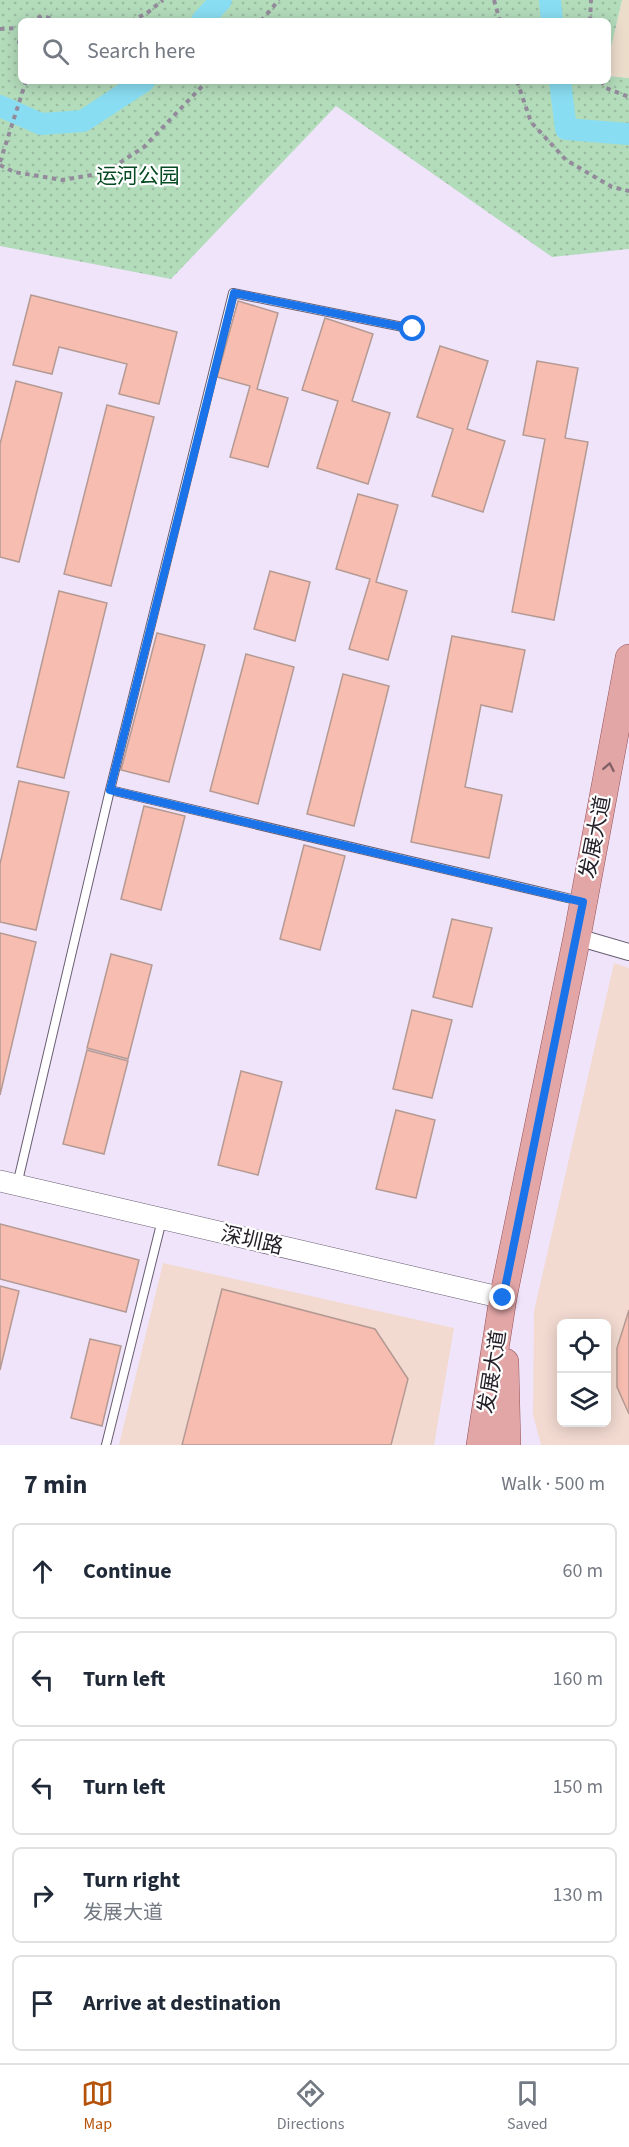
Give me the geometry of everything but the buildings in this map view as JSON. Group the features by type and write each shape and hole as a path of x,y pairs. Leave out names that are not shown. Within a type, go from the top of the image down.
{"main road":[{"name":"发展大道","path":"480,1445 503,1298 577,937 629,658"},
{"name":"发展大道","path":"503,1298 508,1442"}],"street":[{"path":"577,937 629,952"},
{"name":"深圳路","path":"8,1184 503,1298"}],"lane":[{"path":"8,1184 110,790 234,293 413,329"},
{"path":"110,790 583,902"},
{"path":"106,1445 162,1219"}],"path":[{"path":"137,18 163,0"},
{"path":"264,18 279,0"},
{"path":"494,0 499,18"},
{"path":"590,18 591,0"},
{"path":"0,30 18,28"},
{"path":"25,84 0,163 14,172 62,180 104,173 144,147 204,84"},
{"path":"518,84 531,122 566,160 612,187 629,191"},
{"path":"603,84 606,88 629,97"}],"shaded area":[{"path":"622,0 629,0 629,78 611,76 611,48"},
{"path":"614,963 629,968 629,1445 541,1445 533,1415 534,1311"},
{"path":"163,1263 454,1328 434,1445 119,1445"}],"green space":[{"name":"运河公园","path":"0,0 622,0 611,48 611,18 18,18 18,84 611,84 611,76 629,78 629,249 552,257 336,106 171,279 0,246"}],"waterway":[{"path":"205,18 221,0"},
{"path":"550,0 552,18"},
{"path":"0,106 41,124 83,121 139,84"},
{"path":"560,84 566,129 629,134"}],"route":[{"path":"413,329 234,293 110,790 583,902 503,1298"}]}
